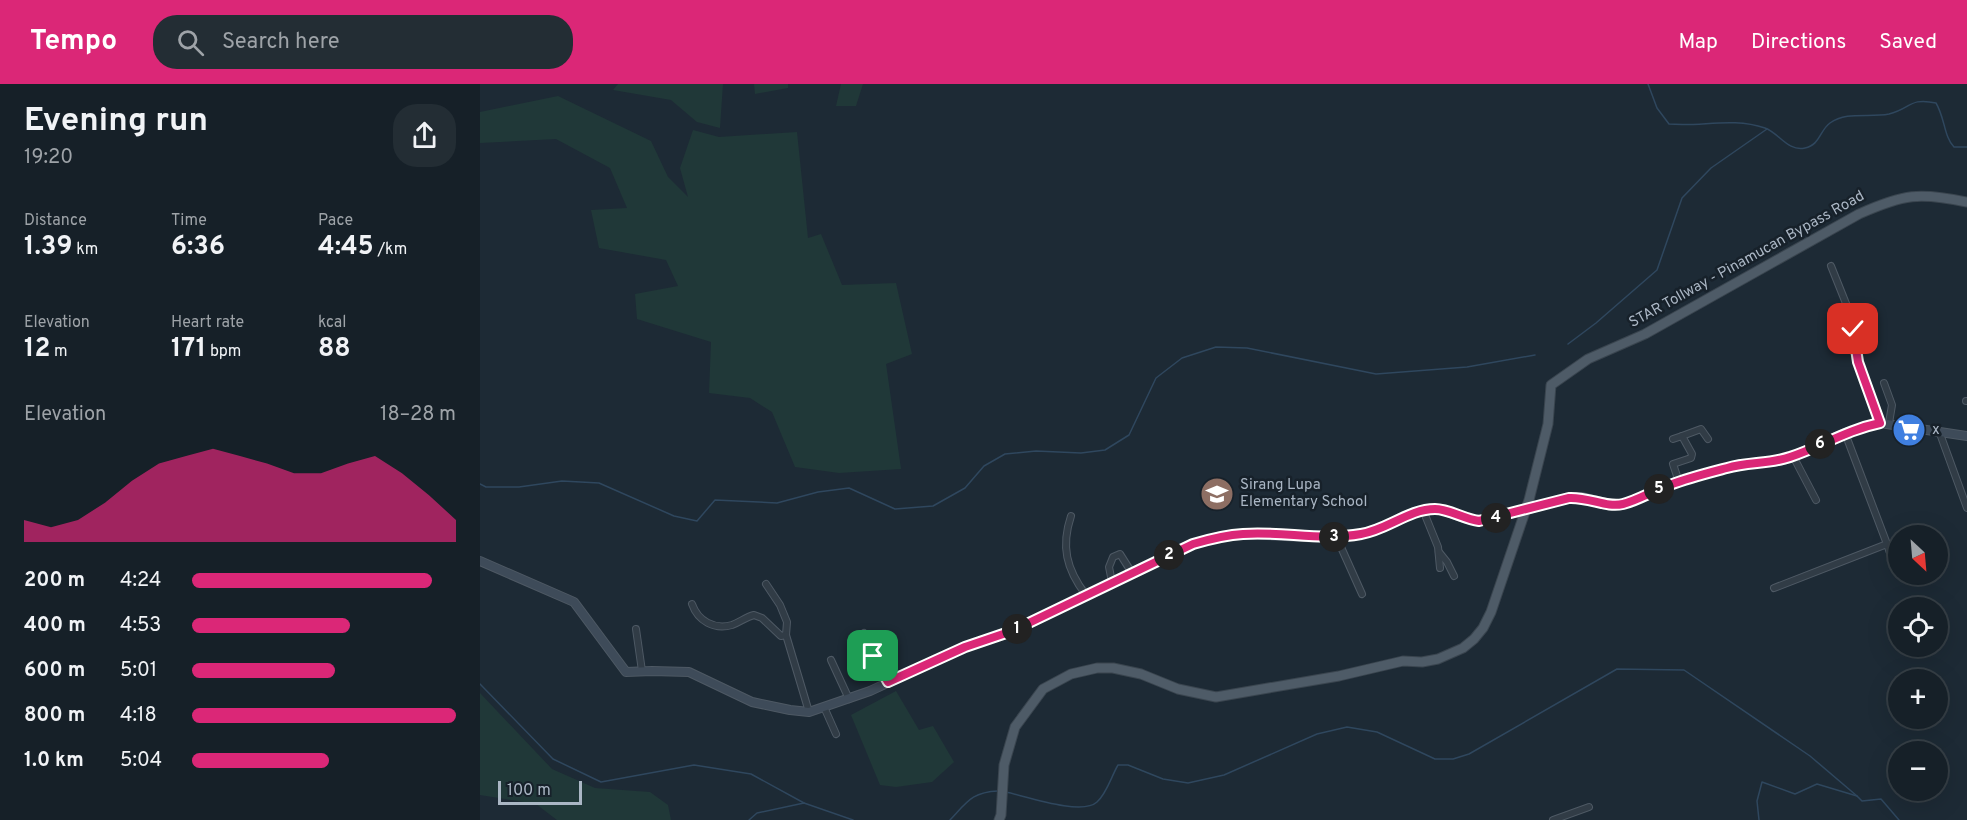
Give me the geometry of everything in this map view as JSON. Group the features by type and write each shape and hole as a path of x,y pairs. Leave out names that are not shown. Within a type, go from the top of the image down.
{"main road":[{"name":"STAR Tollway - Pinamucan Bypass Road","path":"1526,509 1548,424 1551,385 1587,359 1645,334 1859,214 1888,201 1910,195 1967,202"},
{"path":"1000,818 1004,765 1015,727 1043,689 1071,674 1097,668 1113,668 1141,674 1178,688 1216,697 1339,676 1403,661 1430,661 1451,654 1474,639 1483,628 1491,612 1526,509"}],"street":[{"path":"1831,266 1847,306 1858,362 1884,423"},
{"path":"1884,383 1892,405 1884,423"},
{"path":"480,561 574,602 626,672 689,672 752,702 809,712 849,699 965,647 1012,631 1193,544 1221,536 1245,534 1336,537 1372,531 1423,510 1439,509 1479,521 1542,504 1582,497 1614,506 1679,482 1741,465 1780,460 1845,433 1884,423 1967,436"},
{"path":"1674,439 1701,429 1708,439"},
{"path":"1939,431 1967,508"},
{"path":"1845,433 1888,547"},
{"path":"1679,482 1673,464 1689,459 1692,454 1682,436"},
{"path":"1793,456 1816,500"},
{"path":"1423,510 1439,552 1440,568"},
{"path":"1071,516 1065,536 1070,567 1074,580 1086,595"},
{"path":"1336,537 1362,594"},
{"path":"1774,588 1887,544"},
{"path":"1439,552 1454,576"},
{"path":"1112,582 1109,567 1113,557 1117,554 1124,557 1132,573"},
{"path":"766,584 787,622 786,635 809,712"},
{"path":"692,604 696,614 706,622 727,626 754,615 762,618 781,636 786,635"},
{"path":"636,629 642,671"},
{"path":"864,633 870,641 873,656 888,682"},
{"path":"831,660 849,699"},
{"path":"824,707 836,734"},
{"path":"1553,820 1589,807"}],"green space":[{"path":"618,84 723,84 720,128 697,122 671,100 613,90"},
{"path":"754,84 788,84 788,88 755,94"},
{"path":"841,84 863,84 856,106 836,106"},
{"path":"558,96 651,141 668,177 688,197 680,168 693,130 719,137 797,132 808,238 821,234 842,285 896,283 912,354 886,364 901,469 839,473 795,467 772,412 750,398 709,393 711,342 637,319 635,294 678,286 666,260 599,248 591,210 627,208 610,168 556,139 480,143 480,112"},
{"path":"896,691 919,730 933,726 954,762 932,782 896,787 880,785 851,715"},
{"path":"480,693 552,769 595,788 650,792 668,805 671,820 557,820 536,804 480,795"}],"waterway":[{"path":"1648,84 1657,108 1669,124 1741,123 1753,125 1770,130 1789,145 1799,148 1814,144 1827,126 1837,119 1889,114 1920,101 1936,103 1951,143 1954,147 1967,147"},
{"path":"1568,344 1657,270 1682,198 1711,168 1767,129"},
{"path":"480,484 486,487 519,487 562,481 599,483 674,516 697,521 715,500 777,503 818,492 849,488 895,509 933,506 965,488 984,466 1005,454 1036,451 1081,453 1105,450 1129,435 1156,378 1182,358 1216,347 1247,348 1376,374 1467,367 1535,355"},
{"path":"1006,792 1067,806 1090,806 1104,794 1118,765 1128,765 1163,779 1188,783 1224,775 1317,734 1347,727 1377,732 1435,759 1453,759 1469,754 1617,669 1684,670 1810,756 1857,796"},
{"path":"480,684 553,759 601,782 694,765 751,774 804,803"},
{"path":"1759,820 1757,801 1762,782 1795,794 1817,784 1857,796 1862,801 1881,799 1899,820"},
{"path":"950,820 976,796 998,791"},
{"path":"749,820 757,813 804,803 853,820"}],"place":[{"name":"x","path":"1909,430"},
{"name":"Sirang Lupa Elementary School","path":"1217,494"}],"route":[{"path":"873,656 888,682 965,647 1012,631 1193,544 1221,536 1245,534 1325,537 1361,534 1382,528 1423,510 1439,509 1479,521 1542,504 1582,497 1614,506 1634,501 1671,484 1725,468 1793,456 1845,433 1880,423 1858,362 1853,329"}]}
